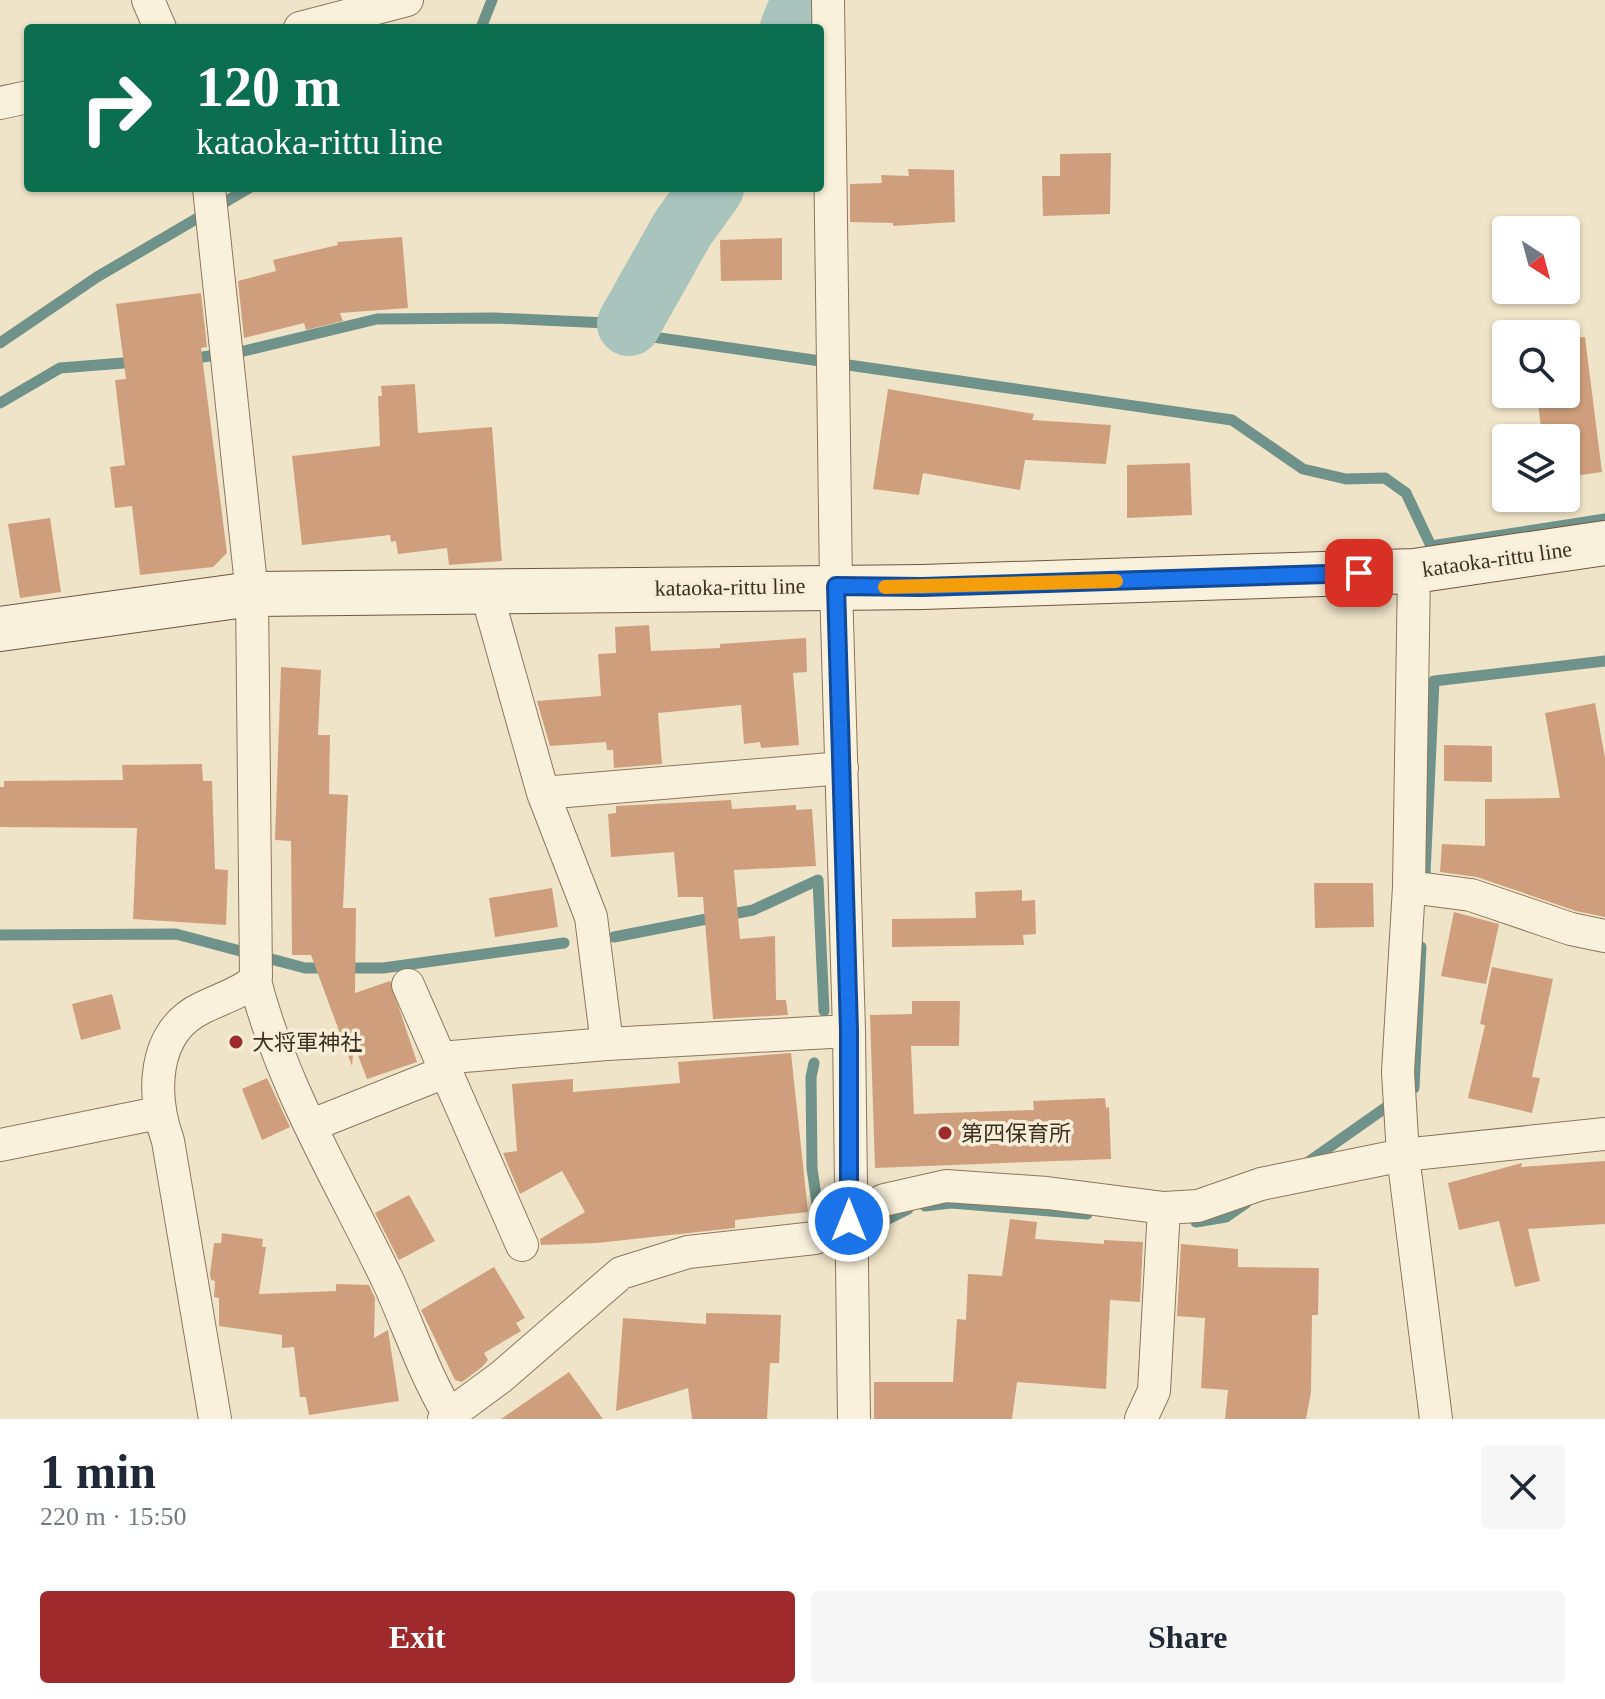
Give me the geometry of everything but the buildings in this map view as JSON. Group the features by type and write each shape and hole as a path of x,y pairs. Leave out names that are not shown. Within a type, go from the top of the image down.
{"main road":[{"name":"kataoka-rittu line","path":"0,629 252,594 922,587 1414,571 1605,543"}],"street":[{"path":"148,0 158,24"},
{"path":"315,24 407,0"},
{"path":"828,0 836,586 849,1031 849,1222 854,1419"},
{"path":"0,103 24,98"},
{"path":"209,192 252,594 256,980 265,1018 322,1155 386,1278 449,1418 621,1273 688,1252 815,1238 884,1200 946,1186 1047,1193 1164,1210 1198,1206 1261,1184 1327,1170 1402,1139 1605,1134"},
{"path":"1414,571 1411,888 1398,1072 1402,1139 1436,1419"},
{"path":"486,591 543,793 591,917 607,1044"},
{"path":"543,793 842,768"},
{"path":"1411,888 1471,895 1571,929 1605,936"},
{"path":"215,1419 168,1141 158,1113 157,1076 168,1039 196,1010 256,980"},
{"path":"408,985 522,1245"},
{"path":"312,1125 443,1065 607,1044 849,1031"},
{"path":"0,1145 158,1113"},
{"path":"1141,1419 1154,1391 1164,1210"}],"waterway":[{"path":"483,24 492,0"},
{"path":"794,24 799,11 812,0"},
{"path":"0,343 97,277 242,192"},
{"path":"629,324 683,228 709,192"},
{"path":"189,359 244,351 377,319 495,318 629,324 646,336 1232,420 1303,469 1346,479 1385,478 1406,493 1431,546 1605,519"},
{"path":"0,403 60,368 136,362"},
{"path":"1425,874 1434,681 1605,661"},
{"path":"614,937 753,910 818,880 824,1011"},
{"path":"0,935 176,934 305,968 383,968 564,943"},
{"path":"1409,1091 1414,1088 1421,947"},
{"path":"814,1063 811,1077 812,1168 818,1211"},
{"path":"1304,1165 1395,1101"},
{"path":"925,1206 951,1203 1087,1214"},
{"path":"1196,1222 1226,1217 1246,1203"},
{"path":"856,1235 908,1209"}],"slow traffic":[{"path":"885,587 1116,581"}],"place":[{"name":"大将軍神社","path":"236,1042"},
{"name":"第四保育所","path":"945,1133"}],"route":[{"path":"849,1221 849,1031 836,586 922,587 1359,573"}]}
